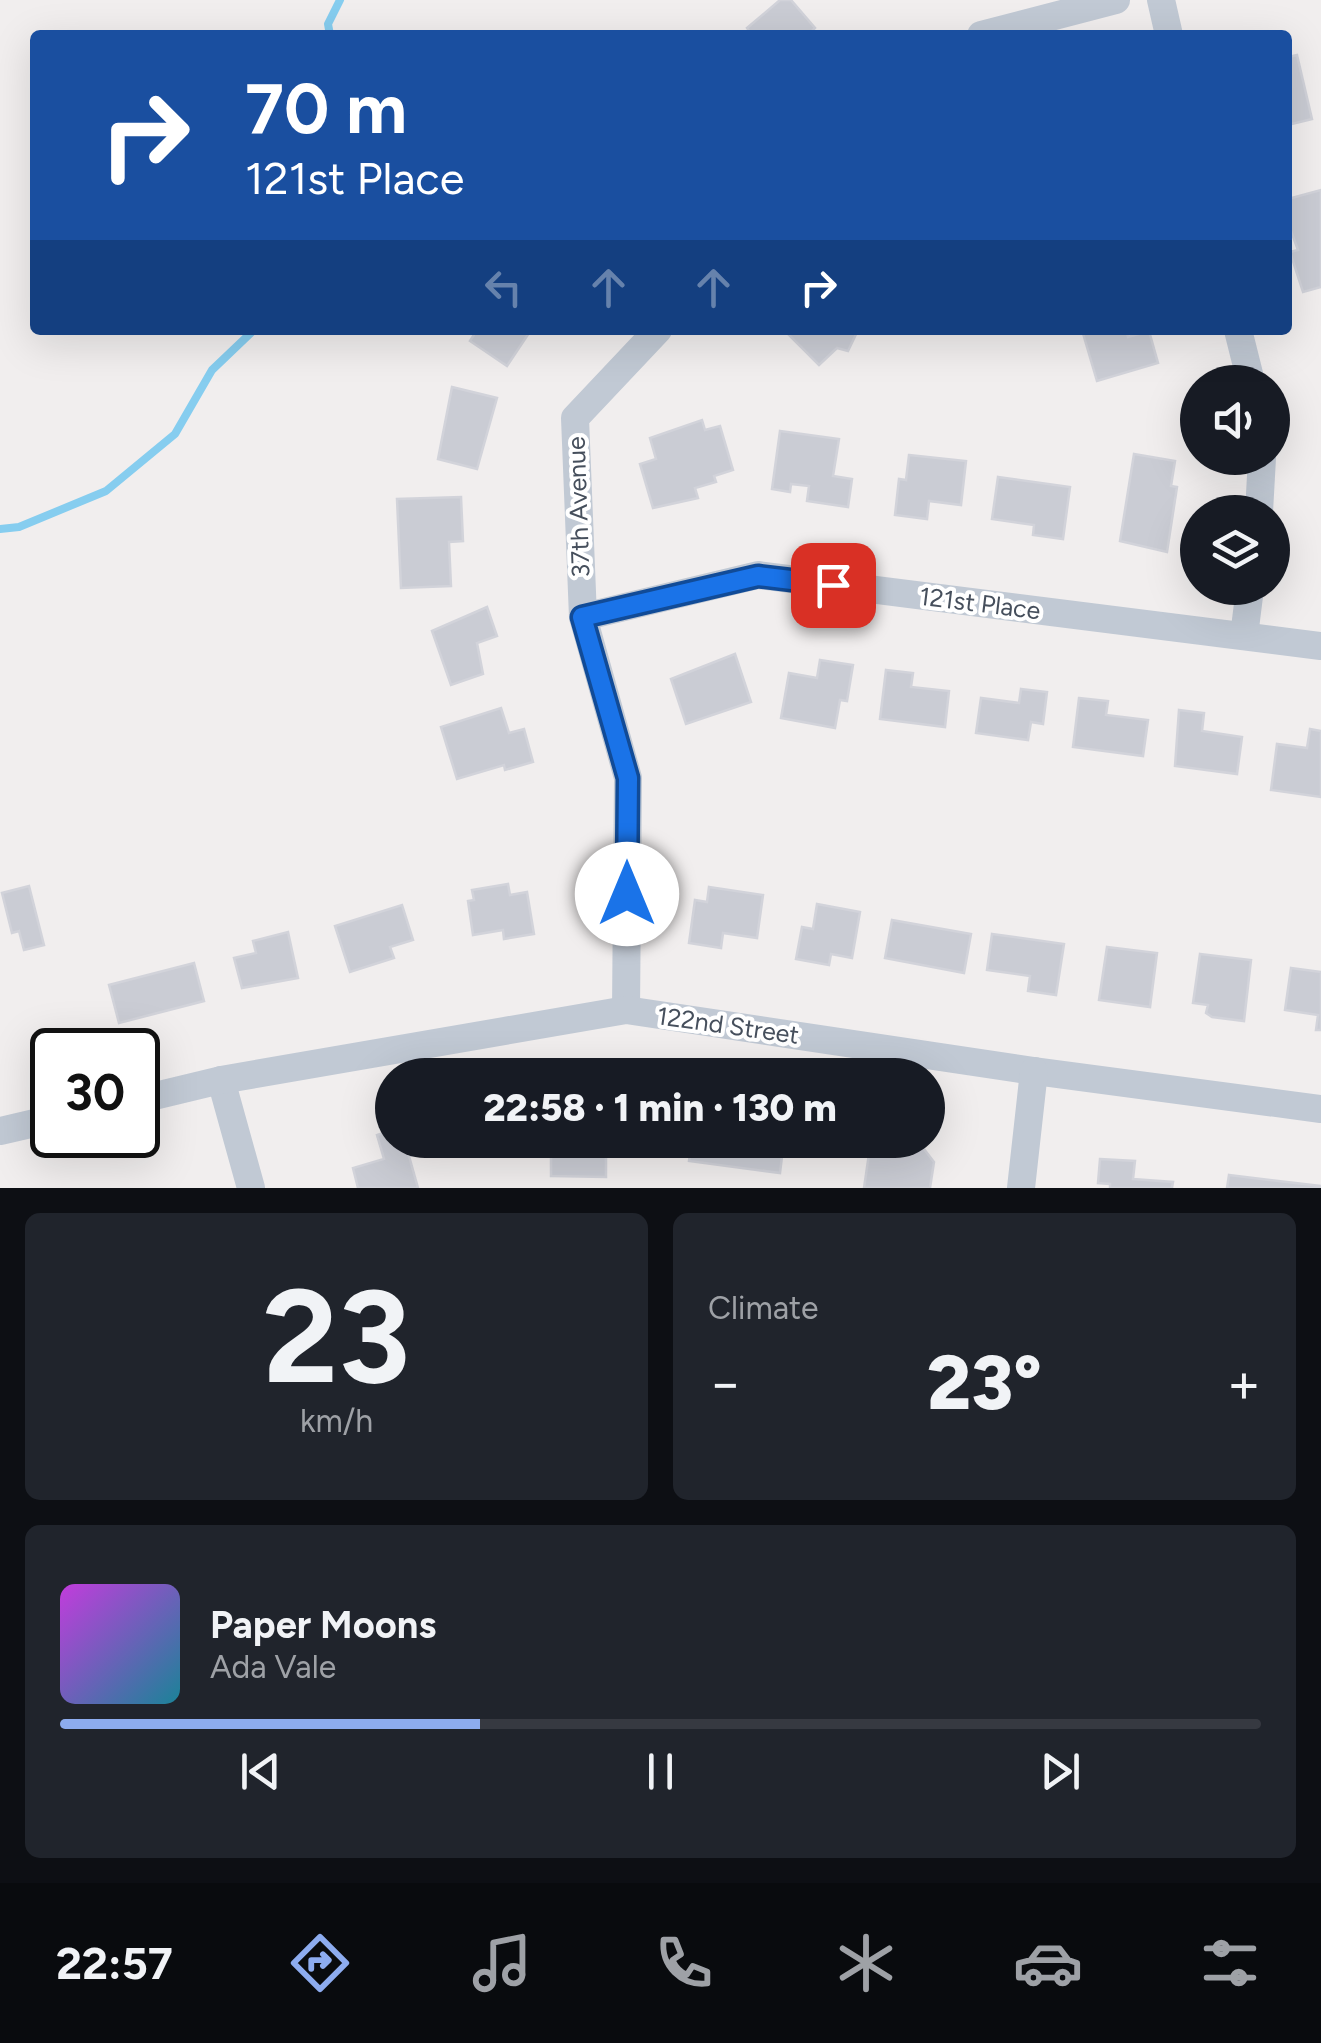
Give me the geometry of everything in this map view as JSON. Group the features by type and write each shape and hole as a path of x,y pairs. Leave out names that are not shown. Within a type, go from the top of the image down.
{"street":[{"path":"999,30 1116,0"},
{"path":"1160,0 1168,30"},
{"name":"37th Avenue","path":"626,1010 628,778 582,617 575,418 653,335"},
{"path":"1239,335 1246,365"},
{"name":"121st Place","path":"582,617 758,576 1321,646"},
{"path":"1244,636 1248,605"},
{"name":"122nd Street","path":"160,1095 221,1080 626,1010 1321,1109"},
{"path":"1021,1188 1034,1071"},
{"path":"221,1080 250,1188"},
{"path":"0,1131 30,1124"}],"building":[{"path":"780,0 791,0 815,28 748,30"},
{"path":"1297,55 1312,119 1292,124 1292,56"},
{"path":"1321,190 1321,287 1303,292 1292,258 1292,252 1298,250 1292,234 1292,198"},
{"path":"474,335 528,335 507,366 470,341"},
{"path":"789,335 856,335 848,351 837,348 819,365"},
{"path":"1083,335 1150,335 1158,363 1097,381"},
{"path":"452,387 497,398 477,469 438,459"},
{"path":"702,420 705,430 720,426 733,470 714,476 716,482 695,488 698,498 653,508 640,464 656,459 650,438"},
{"path":"780,431 839,439 833,476 852,479 848,507 807,501 809,486 791,484 790,492 772,489"},
{"path":"1134,454 1175,461 1171,486 1177,487 1167,552 1120,541"},
{"path":"909,455 966,461 961,505 929,501 927,519 895,515 899,479 906,480"},
{"path":"998,477 1070,487 1063,539 1033,535 1034,525 992,519"},
{"path":"461,497 463,541 449,542 451,586 401,588 397,499"},
{"path":"487,607 497,636 477,643 483,674 451,685 432,631"},
{"path":"735,654 751,702 686,724 671,679"},
{"path":"820,660 853,665 847,701 840,700 835,728 781,718 789,673 817,678"},
{"path":"886,670 913,673 911,687 949,691 945,727 880,719"},
{"path":"1021,689 1047,692 1043,724 1031,722 1028,740 976,733 981,698 1019,703"},
{"path":"1079,698 1108,701 1106,715 1148,720 1143,756 1073,747"},
{"path":"501,708 509,733 524,729 533,762 505,770 504,765 457,779 441,727"},
{"path":"1179,710 1204,713 1202,731 1242,737 1237,774 1175,766"},
{"path":"1310,729 1321,731 1321,797 1271,790 1277,744 1307,748"},
{"path":"508,884 510,895 527,892 534,934 504,939 503,930 473,935 468,901 474,900 472,890"},
{"path":"29,886 44,945 24,950 19,931 12,933 2,893"},
{"path":"709,887 763,895 757,938 723,933 721,948 689,943 695,900 707,902"},
{"path":"817,904 860,912 852,958 831,954 829,965 796,959 802,927 813,929"},
{"path":"402,905 413,940 390,947 394,958 350,972 335,926"},
{"path":"892,920 971,934 964,973 885,958"},
{"path":"288,932 298,978 242,988 234,958 256,953 253,941"},
{"path":"992,934 1064,944 1056,995 1028,991 1030,976 987,970"},
{"path":"1107,947 1157,953 1150,1007 1099,1000"},
{"path":"1200,954 1251,960 1244,1021 1212,1017 1206,1013 1208,1005 1193,1003"},
{"path":"194,963 204,1001 119,1023 109,985"},
{"path":"1291,968 1321,972 1321,1030 1316,1030 1318,1015 1285,1010"},
{"path":"410,1158 418,1188 358,1188 353,1168 384,1159"},
{"path":"551,1158 606,1158 606,1177 551,1176"},
{"path":"689,1158 782,1158 780,1173 689,1161"},
{"path":"868,1158 931,1158 934,1162 930,1188 864,1188"},
{"path":"1100,1159 1135,1161 1133,1179 1173,1182 1172,1188 1110,1188 1110,1184 1098,1183"},
{"path":"1229,1175 1321,1186 1321,1188 1227,1188"}],"waterway":[{"path":"329,30 328,24 340,0"},
{"path":"0,529 19,527 106,491 175,434 212,370 249,335"}],"route":[{"path":"627,894 628,778 582,617 758,576 833,585"}]}
